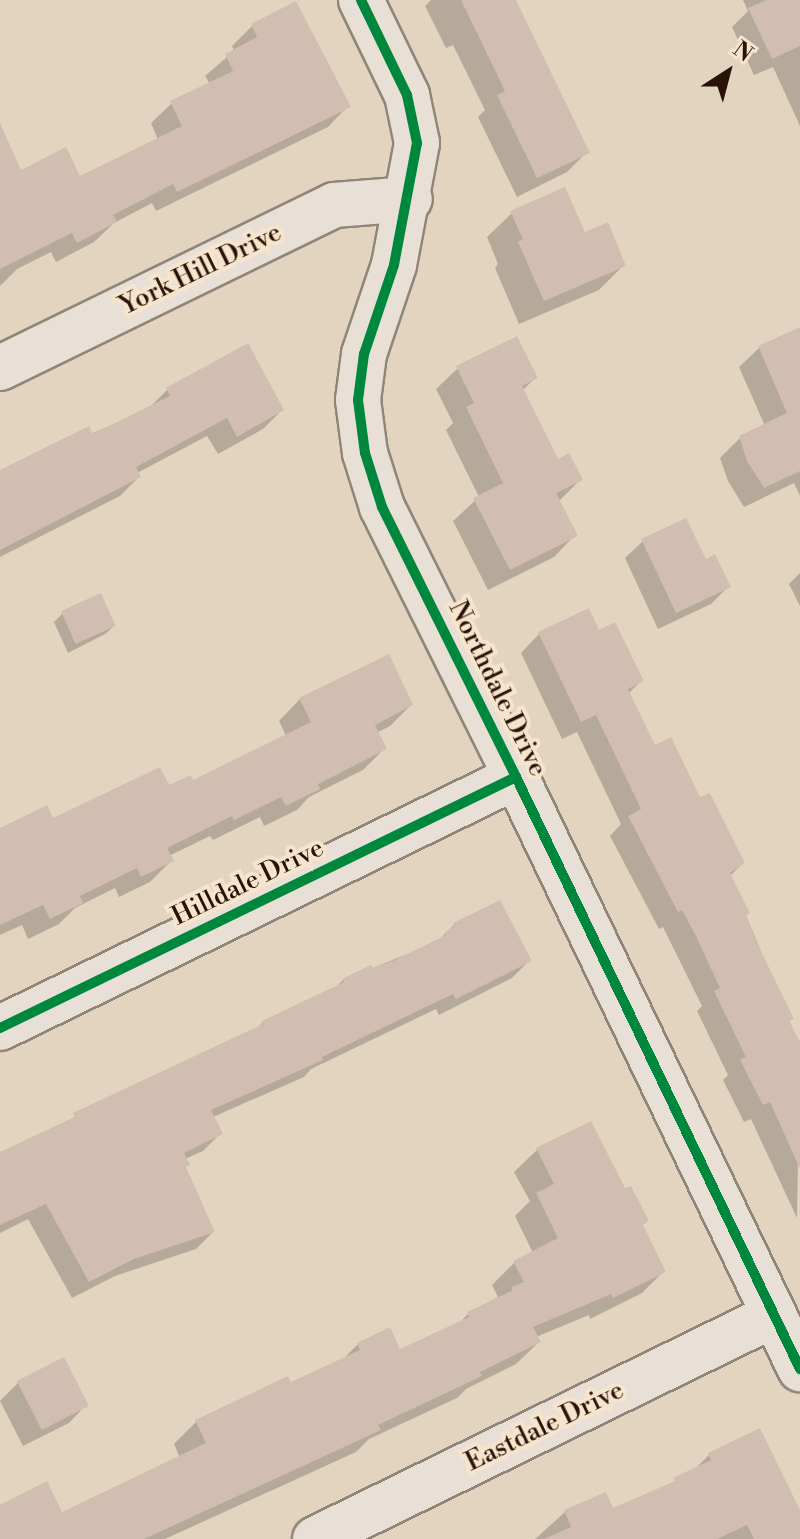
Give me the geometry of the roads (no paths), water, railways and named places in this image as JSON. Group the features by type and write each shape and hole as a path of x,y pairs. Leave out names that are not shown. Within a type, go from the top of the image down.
{"street":[{"name":"Northdale Drive","path":"361,0 407,95 417,143 410,199 394,265 364,354 358,400 365,453 382,507 516,777 800,1369"},
{"name":"York Hill Drive","path":"0,368 334,205 410,199"},
{"name":"Hilldale Drive","path":"0,1028 516,777"},
{"name":"Eastdale Drive","path":"315,1539 774,1315"}]}
